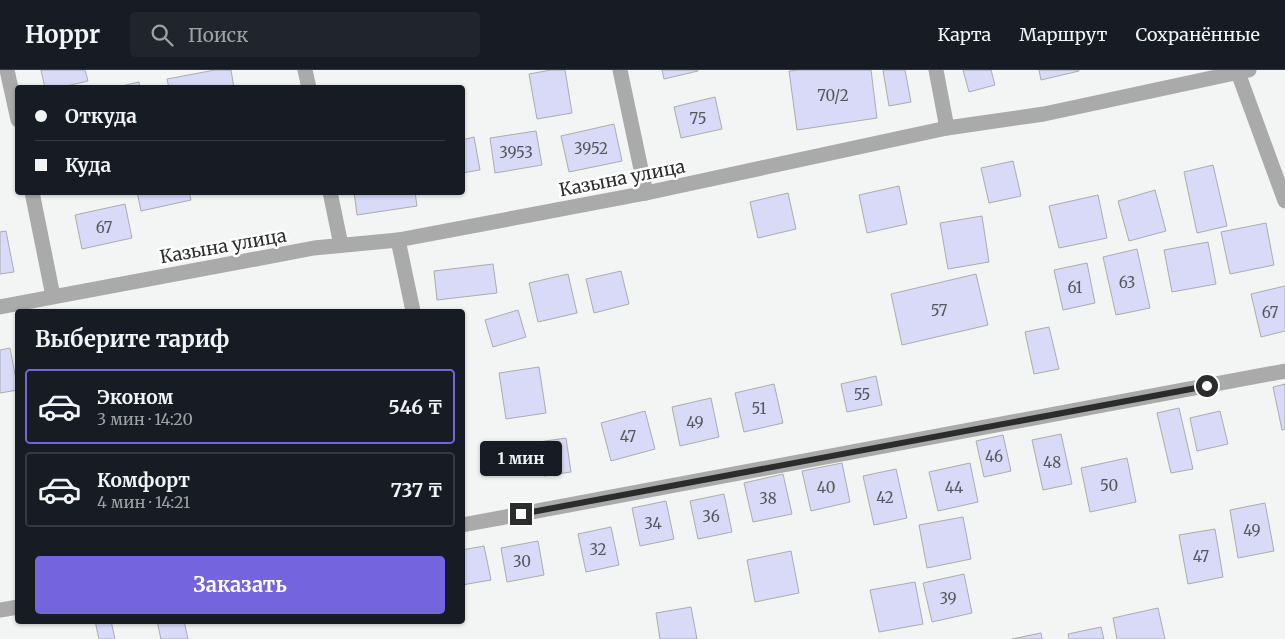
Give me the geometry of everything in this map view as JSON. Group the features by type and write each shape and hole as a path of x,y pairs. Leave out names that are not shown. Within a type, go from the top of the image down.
{"street":[{"path":"7,70 15,106"},
{"path":"305,70 308,85"},
{"path":"620,70 646,192"},
{"path":"936,70 947,128"},
{"path":"1241,71 1285,201"},
{"name":"Казына улица","path":"0,307 314,248 398,240 646,192 947,128 1044,114 1241,71"},
{"path":"33,195 53,296"},
{"path":"331,195 341,245"},
{"path":"398,240 414,309"},
{"path":"465,524 1285,371"},
{"path":"0,610 15,608"}],"building":[{"path":"41,70 85,70 88,81 71,85 44,85"},
{"path":"215,70 231,70 234,85 168,85 167,79"},
{"path":"551,70 565,70 572,113 537,119 529,74"},
{"path":"662,70 698,70 698,71 664,79"},
{"path":"871,70 877,118 797,130 789,71"},
{"path":"883,70 905,70 911,102 889,106"},
{"path":"963,70 991,70 995,85 969,92"},
{"path":"1039,70 1079,70 1079,71 1041,80"},
{"path":"139,82 140,85 126,85"},
{"path":"715,97 722,129 681,138 674,107"},
{"path":"614,124 622,161 569,172 561,136"},
{"path":"536,131 542,165 495,173 490,138"},
{"path":"474,137 480,170 465,172 465,139"},
{"path":"1013,161 1021,196 989,203 981,168"},
{"path":"1213,165 1227,226 1197,233 1184,172"},
{"path":"899,186 907,224 867,233 859,195"},
{"path":"1155,190 1166,231 1129,241 1118,201"},
{"path":"788,193 796,229 758,238 750,202"},
{"path":"138,195 190,195 191,200 141,211"},
{"path":"354,195 415,195 417,206 357,215"},
{"path":"1098,195 1107,238 1059,248 1049,206"},
{"path":"125,204 132,238 82,249 75,215"},
{"path":"982,216 989,262 948,269 940,223"},
{"path":"1266,223 1274,265 1230,274 1221,232"},
{"path":"6,231 14,272 0,274 0,232"},
{"path":"1208,242 1216,284 1172,292 1164,250"},
{"path":"1137,249 1150,308 1116,315 1103,257"},
{"path":"1087,263 1095,303 1063,310 1054,270"},
{"path":"493,264 497,293 437,300 434,271"},
{"path":"621,271 629,304 594,313 586,279"},
{"path":"568,274 577,313 538,322 529,283"},
{"path":"976,274 988,325 902,345 891,294"},
{"path":"1285,286 1285,331 1261,337 1251,294"},
{"path":"518,310 526,337 493,347 485,320"},
{"path":"1049,327 1059,369 1034,374 1025,332"},
{"path":"10,348 15,374 15,390 0,393 0,350"},
{"path":"539,367 546,413 506,419 499,373"},
{"path":"876,376 882,405 847,412 841,384"},
{"path":"774,384 783,423 744,432 735,393"},
{"path":"1285,384 1285,429 1282,430 1273,387"},
{"path":"711,398 719,437 680,446 672,407"},
{"path":"1179,408 1193,469 1171,473 1157,413"},
{"path":"645,411 655,449 611,461 601,423"},
{"path":"1220,411 1228,444 1197,451 1190,418"},
{"path":"1061,434 1072,484 1043,490 1032,440"},
{"path":"1003,435 1011,471 984,477 976,441"},
{"path":"566,438 571,472 544,476 539,442"},
{"path":"1127,458 1136,502 1090,512 1081,468"},
{"path":"842,463 850,502 811,511 802,471"},
{"path":"970,463 978,502 938,511 929,472"},
{"path":"896,469 907,518 874,525 863,476"},
{"path":"783,474 792,514 753,522 744,483"},
{"path":"724,494 732,532 698,539 690,501"},
{"path":"666,501 674,539 640,546 632,508"},
{"path":"1265,503 1274,551 1238,558 1230,510"},
{"path":"963,517 971,559 927,568 919,525"},
{"path":"611,527 619,565 586,572 578,534"},
{"path":"1215,529 1223,577 1188,584 1179,535"},
{"path":"538,541 544,575 507,582 501,548"},
{"path":"484,546 491,580 465,584 465,549"},
{"path":"791,551 799,593 755,602 747,560"},
{"path":"964,574 972,613 932,622 923,583"},
{"path":"915,582 923,624 879,632 870,590"},
{"path":"691,607 697,639 660,639 656,613"},
{"path":"1158,608 1165,639 1117,639 1113,618"},
{"path":"96,624 112,624 115,639 99,639"},
{"path":"158,624 185,624 188,639 161,639"},
{"path":"1101,627 1104,639 1069,639 1068,634"},
{"path":"1041,633 1042,639 1012,639"}],"route":[{"path":"521,514 1207,386"}]}
